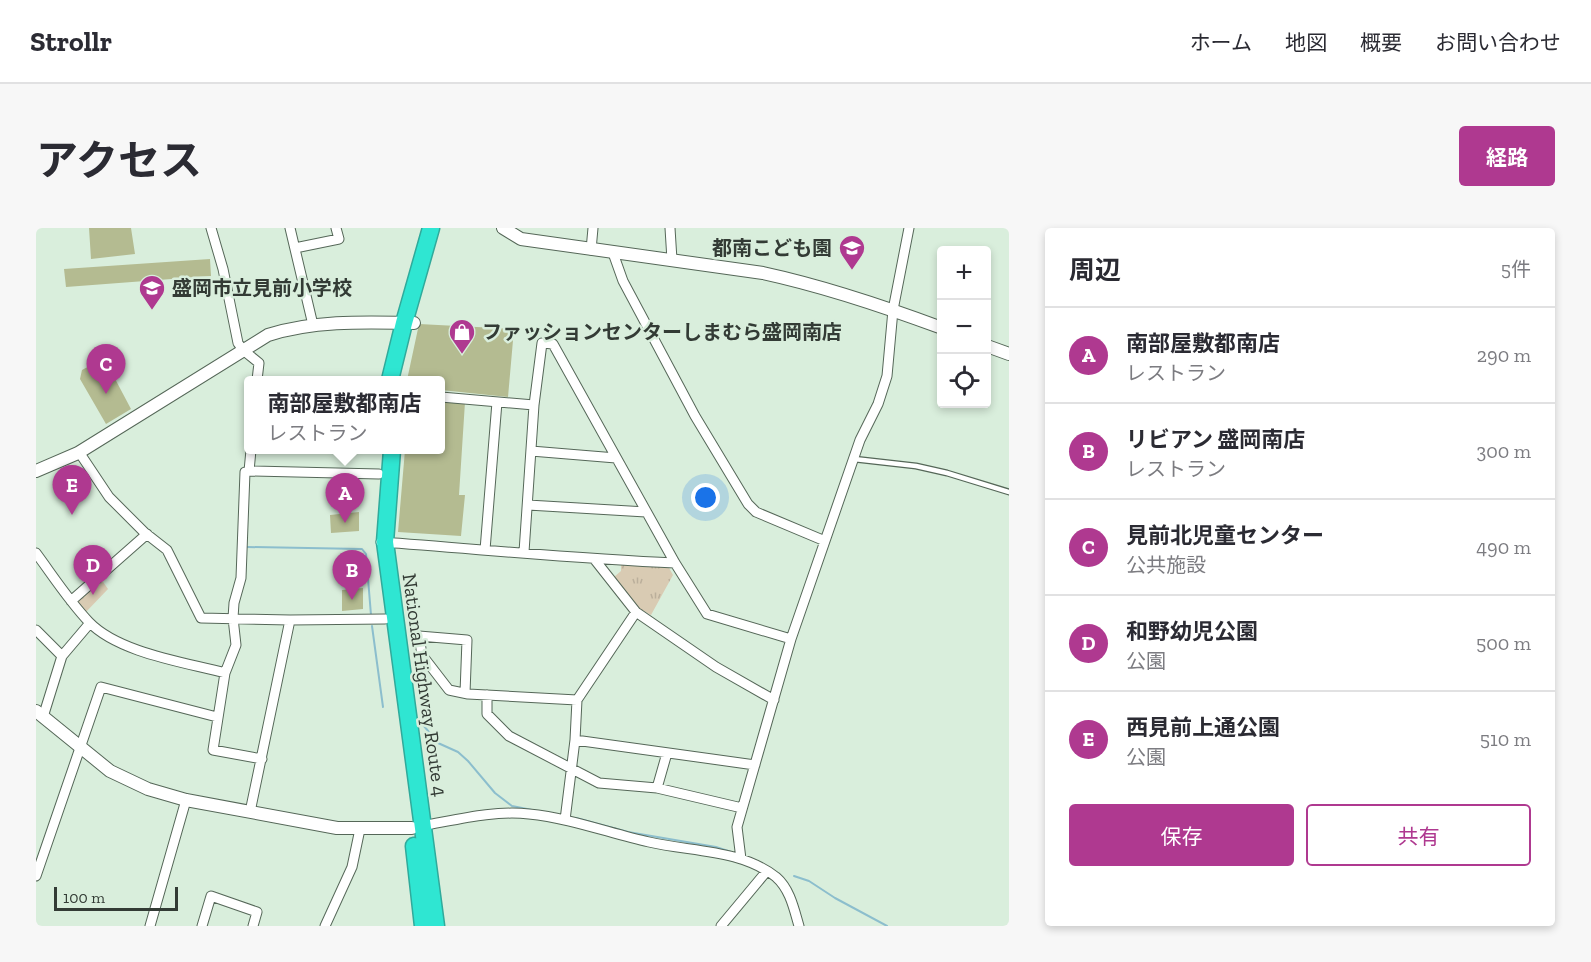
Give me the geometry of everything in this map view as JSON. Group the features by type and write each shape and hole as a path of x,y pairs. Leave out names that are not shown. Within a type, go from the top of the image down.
{"highway":[{"path":"402,376 409,323 431,228"},
{"path":"392,376 440,228"},
{"name":"National Highway Route 4","path":"381,454 379,474 385,619 436,926"},
{"name":"National Highway Route 4","path":"392,454 381,542 418,827 423,926"}],"street":[{"path":"211,228 223,269 238,343 259,363 258,376"},
{"path":"290,228 313,325"},
{"path":"295,248 339,239 336,228"},
{"path":"503,228 521,239 779,276 893,310 937,326"},
{"path":"591,250 593,228"},
{"path":"670,228 672,260"},
{"path":"741,859 736,827 791,639 854,459 878,404 887,376 893,310 909,228"},
{"path":"614,253 623,281 656,343 712,445 748,504 756,512 825,541"},
{"path":"36,471 79,452 268,335 291,328 313,325 409,323"},
{"path":"525,552 534,405 542,343 553,344 675,563 707,614 791,639"},
{"path":"991,347 1009,354"},
{"path":"445,397 534,405"},
{"path":"485,550 496,402"},
{"path":"531,451 616,458"},
{"path":"79,452 110,497 147,534 167,549 201,618 385,619"},
{"path":"249,471 251,454"},
{"path":"262,759 213,750 225,673 236,645 233,618 234,603 241,578 245,472 379,474"},
{"path":"528,505 646,512"},
{"path":"71,601 147,534"},
{"path":"381,542 525,552 595,560 675,563"},
{"path":"36,553 90,623 111,639 130,648 225,673"},
{"path":"595,560 636,612 716,667 774,700"},
{"path":"565,820 575,740 577,700 636,612"},
{"path":"250,812 290,620"},
{"path":"90,623 62,656 40,714 110,771 134,784 186,800 337,828 418,827 489,814 509,813 565,820 650,842 741,859 777,878 787,890 799,926"},
{"path":"36,630 62,656"},
{"path":"465,693 467,640 418,636 422,655 449,690 465,693 487,695 577,700"},
{"path":"36,876 101,687 217,717"},
{"path":"487,695 487,714 509,736 599,783 657,788 742,808"},
{"path":"575,740 755,765"},
{"path":"657,788 667,753"},
{"path":"150,926 186,800"},
{"path":"325,926 352,867 360,829"},
{"path":"721,926 766,872"},
{"path":"202,926 211,896 257,912 253,926"}],"lane":[{"path":"854,459 947,472 1009,492"}],"green space":[{"path":"621,563 668,566 673,575 651,615 638,608 614,577 621,571"},
{"path":"101,579 108,589 85,613 76,601"}],"building":[{"path":"89,228 131,228 135,254 91,259"},
{"path":"210,259 211,276 66,287 64,269"},
{"name":"ファッションセンターしまむら盛岡南店","path":"419,324 514,329 508,397 445,390 445,376 408,376"},
{"path":"104,358 131,409 106,424 80,379 82,370"},
{"path":"445,402 465,402 459,495 465,495 461,536 398,532 405,454 445,454"},
{"path":"359,512 359,531 331,533 330,515"},
{"path":"363,588 363,609 342,611 342,590"}],"waterway":[{"path":"247,547 362,549 366,554 371,615"},
{"path":"372,626 383,707"},
{"path":"419,720 438,743 458,752 468,761 495,793 512,806 537,811"},
{"path":"576,818 628,832 716,847 731,852"},
{"path":"794,876 809,881 887,926"}],"place":[{"name":"都南こども園","path":"852,271"},
{"name":"盛岡市立見前小学校","path":"152,311"},
{"name":"ファッションセンターしまむら盛岡南店","path":"462,355"},
{"name":"見前北児童センター","path":"106,394"},
{"name":"西見前上通公園","path":"72,515"},
{"name":"南部屋敷都南店","path":"345,523"},
{"name":"和野幼児公園","path":"93,595"},
{"name":"リビアン 盛岡南店","path":"352,600"}]}
